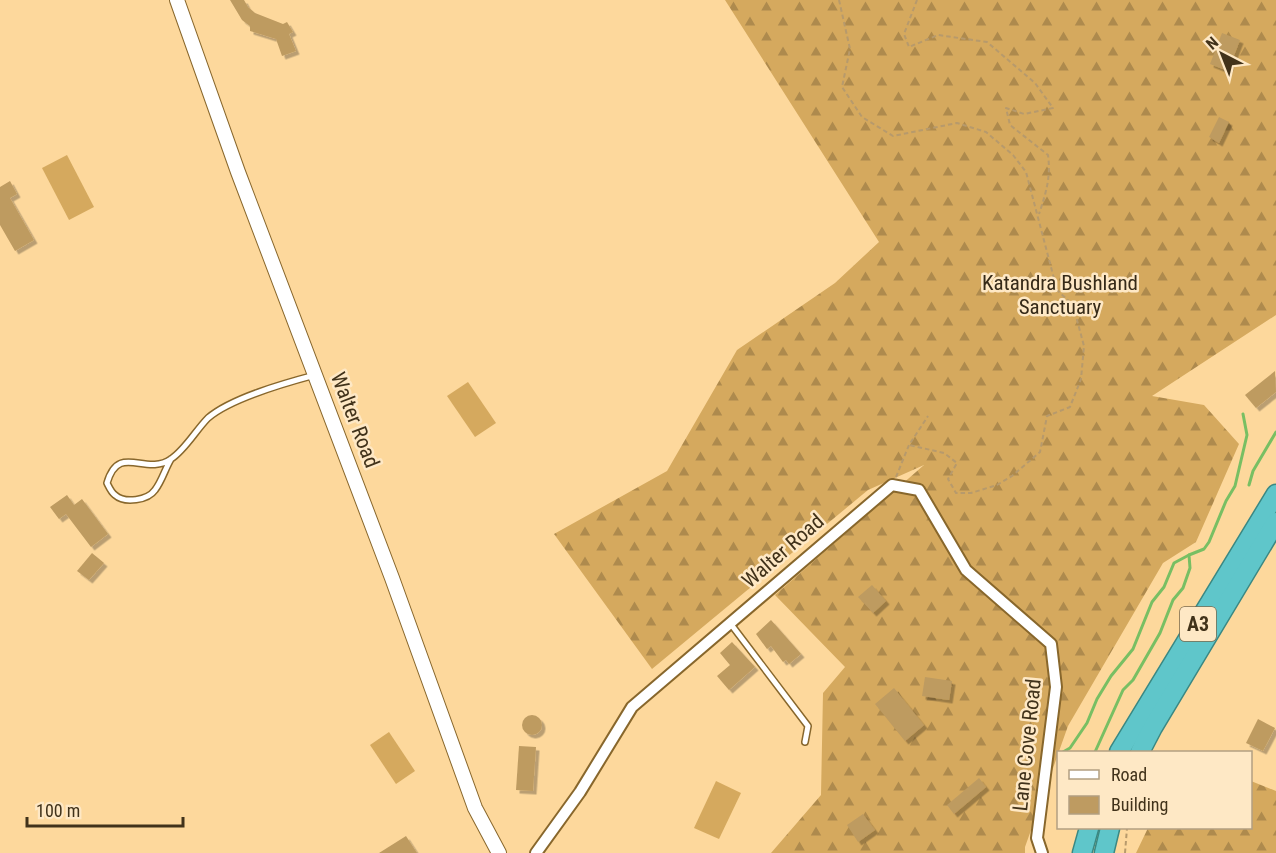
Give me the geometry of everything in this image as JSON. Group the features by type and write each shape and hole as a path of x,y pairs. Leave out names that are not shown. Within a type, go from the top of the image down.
{"highway":[{"name":"A3","path":"1120,751 1276,494"},
{"name":"A3","path":"1141,751 1276,522"},
{"path":"1082,853 1089,829"},
{"path":"1104,853 1110,829"}],"street":[{"name":"Walter Road","path":"177,0 238,172 392,578 475,808 499,853"},
{"name":"Walter Road","path":"536,853 580,792 632,707 892,485"},
{"name":"Lane Cove Road","path":"892,485 919,490 966,570 1051,644 1056,687 1037,838 1042,853"}],"lane":[{"path":"171,459 158,465 147,466 125,461 116,464 107,483 121,499 130,500 149,496 157,488 159,479 171,459 210,416 237,402 288,382 315,375"},
{"path":"730,623 808,726 805,742"}],"path":[{"path":"840,0 850,49 842,87 862,117 893,136 957,123 986,132 1013,155 1026,172 1057,290 1073,305 1084,346 1081,379 1070,407 1047,416 1040,452 997,485 971,493 956,493 948,479 957,463 944,453 909,445"},
{"path":"917,0 904,34 909,47 938,35 987,42 1035,83 1053,108 1024,114 1006,108 1010,125 1048,155 1049,184 1039,215"},
{"path":"892,485 909,445 928,416"},
{"path":"1007,478 1012,482"},
{"path":"1125,853 1126,829"}],"green space":[{"name":"Katandra Bushland Sanctuary","path":"725,0 1276,0 1276,315 1152,396 1204,405 1239,444 1196,542 1163,563 1068,726 1059,751 1057,751 1025,853 771,853 821,795 823,693 845,667 775,595 924,465 868,490 652,669 554,534 667,471 737,350 835,283 879,242"},
{"path":"67,155 94,207 69,220 42,168"},
{"path":"468,382 496,423 475,437 447,396"},
{"path":"389,732 415,771 396,784 370,745"},
{"path":"716,781 741,793 719,839 694,828"},
{"path":"1252,781 1276,791 1276,853 1136,853 1148,829 1252,829"}],"building":[{"path":"230,0 244,0 255,13 283,24 287,22 293,32 289,34 296,51 282,56 276,39 250,31 250,26 242,20"},
{"path":"1222,33 1240,40 1228,71 1210,64"},
{"path":"1219,117 1229,122 1219,143 1209,137"},
{"path":"10,181 17,194 10,198 34,240 15,251 0,225 0,187"},
{"path":"1275,371 1276,392 1256,408 1245,395"},
{"path":"67,495 74,505 82,499 108,534 91,547 66,514 59,519 50,507"},
{"path":"92,553 104,563 89,580 77,571"},
{"path":"872,585 886,601 873,613 858,597"},
{"path":"771,620 801,654 789,664 786,660 783,662 771,646 767,649 756,634"},
{"path":"732,642 755,667 729,690 717,676 730,665 720,653"},
{"path":"925,677 952,681 949,700 922,696"},
{"path":"894,688 924,725 905,741 875,704"},
{"path":"528,715 536,715 542,721 542,729 536,735 528,735 522,729 522,721"},
{"path":"1258,719 1275,728 1263,751 1246,743"},
{"path":"519,746 536,747 533,791 516,790"},
{"path":"979,778 986,787 954,814 947,805"},
{"path":"863,814 875,830 858,842 847,825"},
{"path":"406,836 417,853 379,853"}],"waterway":[{"path":"1095,751 1123,690 1133,680 1160,633 1173,600 1183,588 1190,568 1189,555 1204,549 1209,542 1226,501 1235,486 1247,435 1243,414"},
{"path":"1249,485 1253,471 1276,432"},
{"path":"1065,751 1070,748 1087,723 1097,699 1111,676 1133,649 1152,602 1164,587 1174,563 1189,555"}]}
